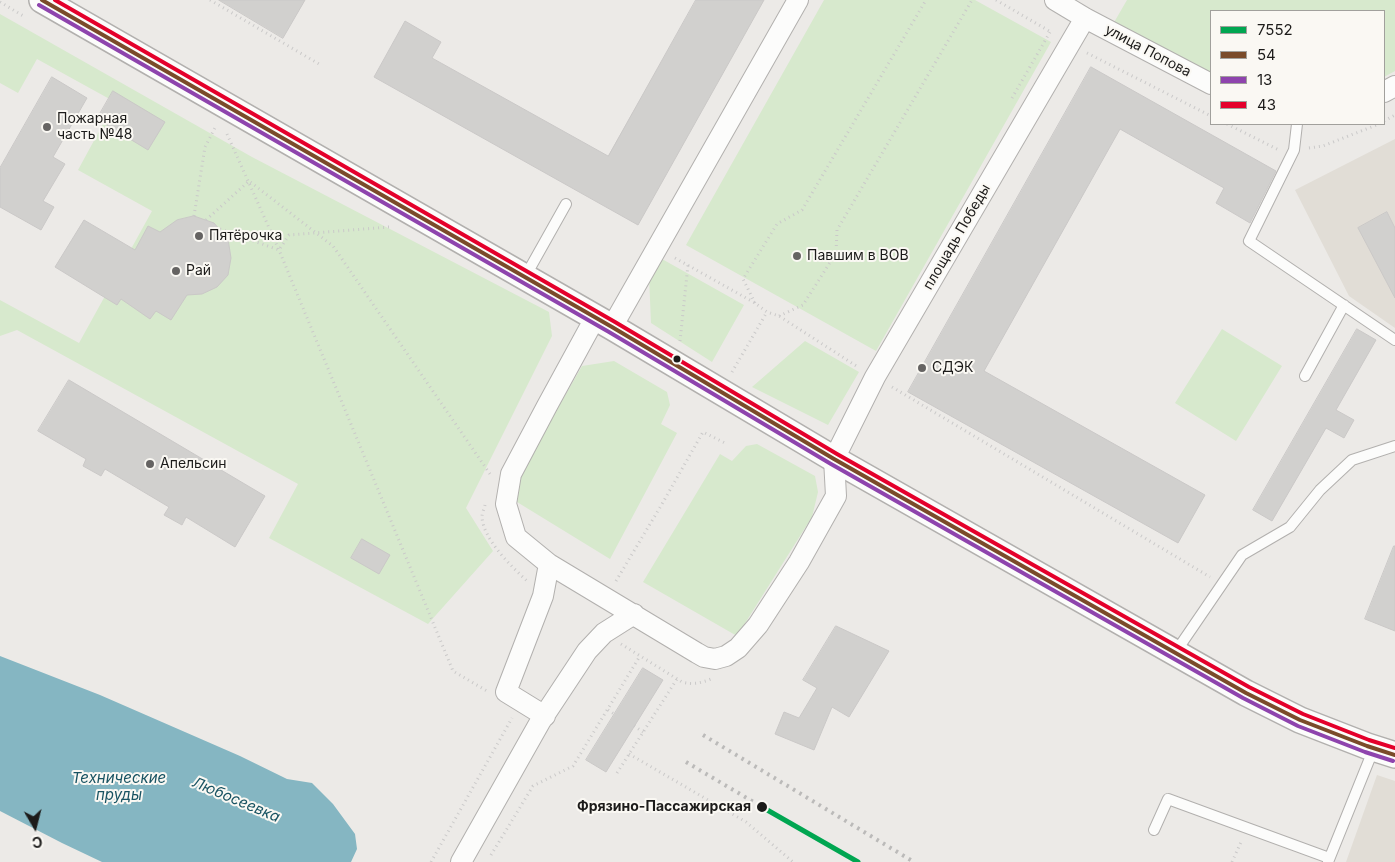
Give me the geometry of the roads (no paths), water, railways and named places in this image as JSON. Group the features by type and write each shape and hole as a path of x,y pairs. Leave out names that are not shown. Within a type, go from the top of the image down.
{"street":[{"path":"798,0 604,323 551,398 511,474 506,504 516,537 549,564 704,657 715,659 726,656 738,648 758,625 794,570 836,496 834,458"},
{"name":"улица Попова","path":"1054,0 1210,83"},
{"path":"34,8 524,277 834,458 1246,693 1300,720 1385,752"},
{"name":"площадь Победы","path":"834,458 875,377 1085,18"},
{"path":"545,716 506,692 543,596 549,564"},
{"path":"462,862 540,722 587,651 604,633 634,614"}],"lane":[{"path":"1297,125 1294,150 1249,241 1395,340"},
{"path":"524,277 566,204"},
{"path":"1305,376 1344,305"},
{"path":"1175,653 1242,555 1290,527 1320,490 1352,460 1395,446"},
{"path":"1154,830 1168,799 1329,860 1385,752"}],"water":[{"name":"Технические пруды","path":"0,656 100,695 240,756 287,779 312,783 333,804 355,834 357,849 351,862 102,862 0,811"}],"railway":[{"path":"703,735 914,862"},
{"path":"686,762 762,807"}],"place":[{"name":"Пожарная часть №48","path":"47,127"},
{"name":"Пятёрочка","path":"199,236"},
{"name":"Павшим в ВОВ","path":"797,256"},
{"name":"Рай","path":"176,271"},
{"name":"СДЭК","path":"922,368"},
{"name":"Апельсин","path":"150,464"},
{"name":"Фрязино-Пассажирская","path":"762,807"}],"water label":[{"name":"Любосеевка","path":"236,800"}]}
